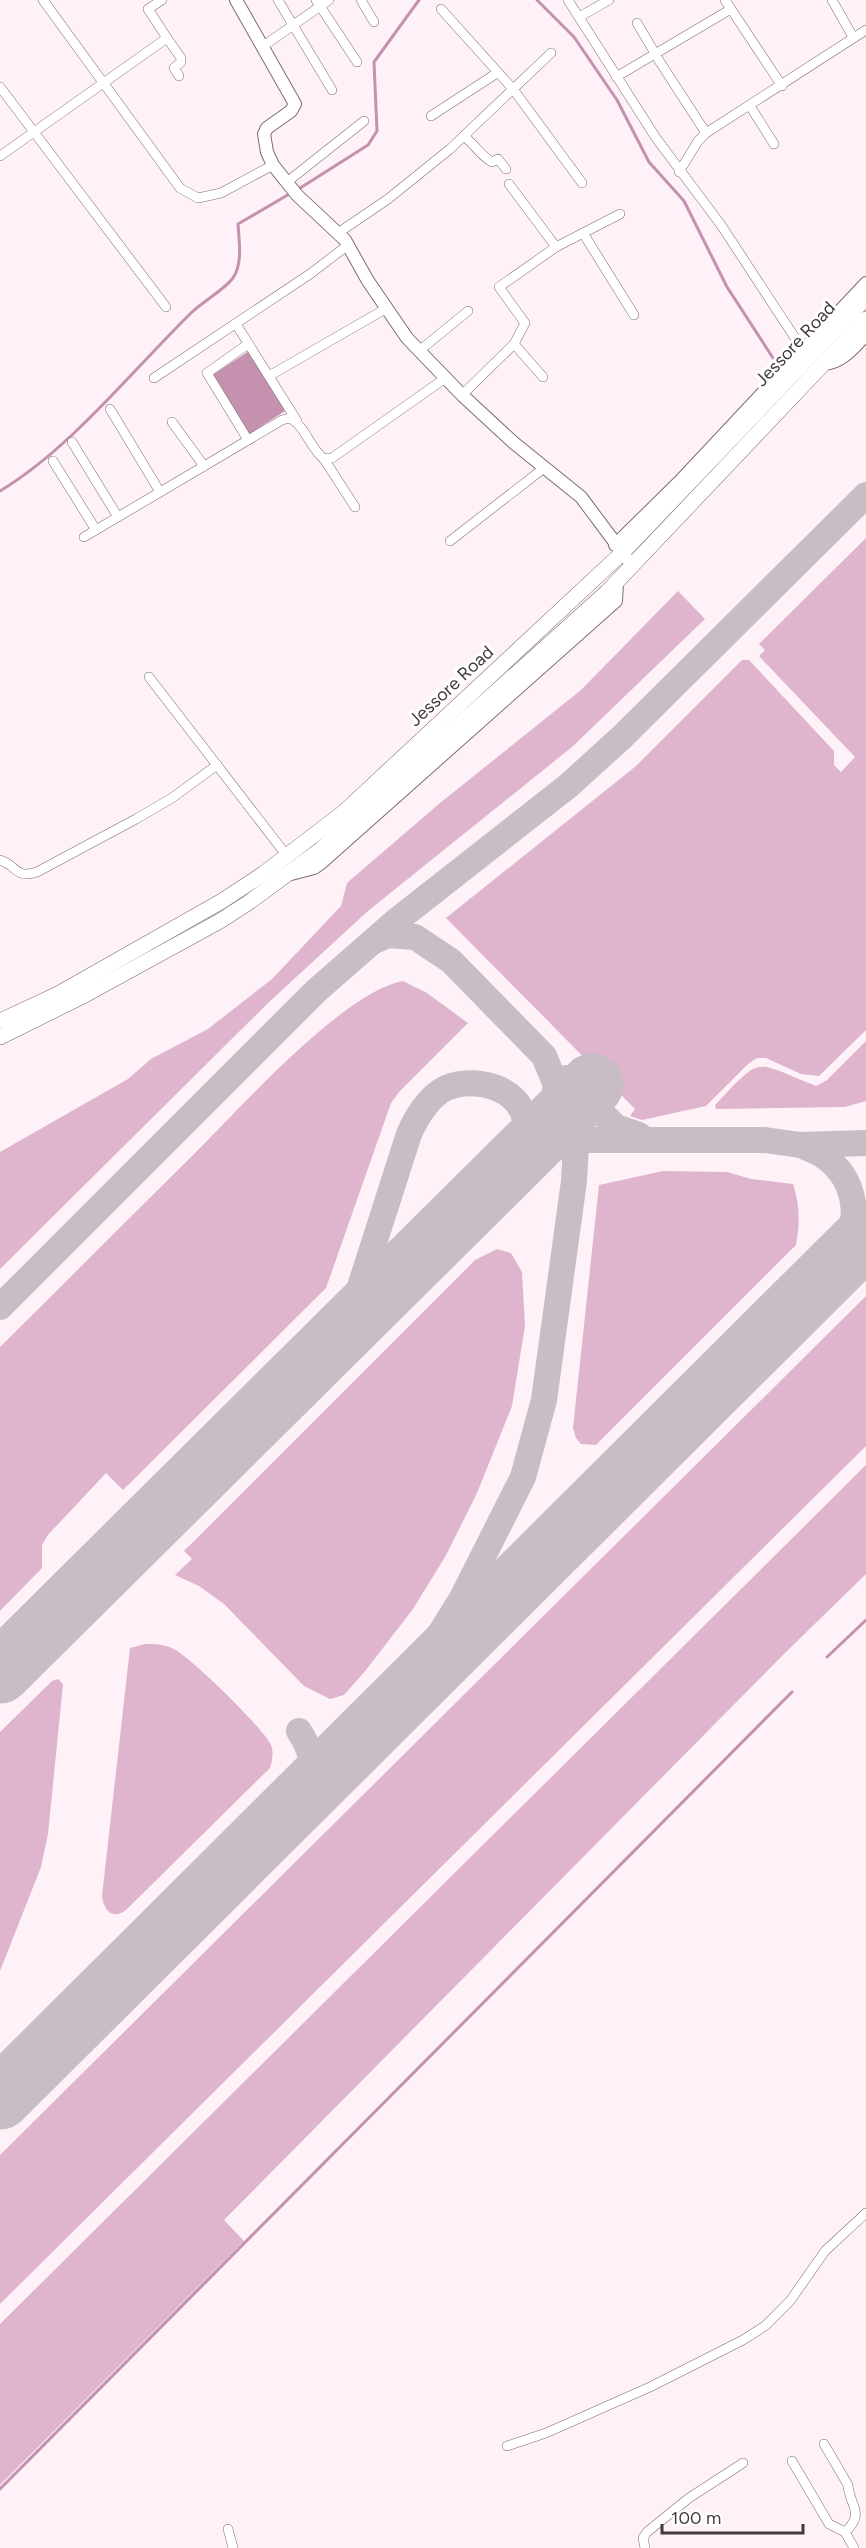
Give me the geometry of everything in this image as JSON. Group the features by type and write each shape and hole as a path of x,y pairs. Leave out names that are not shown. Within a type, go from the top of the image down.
{"highway":[{"name":"Jessore Road","path":"0,1021 58,994 222,901 287,856 344,812 618,550 811,349 866,298"},
{"path":"0,1037 83,996 248,903 363,813 618,582 866,319"}],"street":[{"path":"43,0 180,188 191,196 198,198 221,194 273,165"},
{"path":"141,0 181,58 181,63 174,68 179,76"},
{"path":"148,9 162,0"},
{"path":"237,0 295,104 291,111 267,128 264,134 267,152 273,165 291,188 348,245 387,308 419,351 444,379 544,468 581,497 618,550 634,566"},
{"path":"278,0 332,90"},
{"path":"262,47 318,3 328,0"},
{"path":"361,0 374,22"},
{"path":"568,0 679,172 721,225 799,344 811,349 866,283"},
{"path":"579,17 609,0"},
{"path":"725,0 782,86"},
{"path":"832,0 853,37"},
{"path":"318,3 357,62"},
{"path":"441,9 513,89 582,183"},
{"path":"616,77 657,57 731,9"},
{"path":"637,22 706,133"},
{"path":"679,172 698,141 706,133 866,30"},
{"path":"0,156 167,38"},
{"path":"338,233 388,199 464,136 551,53"},
{"path":"431,116 497,73"},
{"path":"0,87 166,308"},
{"path":"750,106 774,144"},
{"path":"291,188 364,121"},
{"path":"464,136 488,161 498,159 506,169"},
{"path":"509,184 556,247"},
{"path":"462,395 514,344 525,323 499,287 523,267 556,247 620,214"},
{"path":"583,233 634,315"},
{"path":"154,378 310,274 348,245"},
{"path":"268,376 387,308"},
{"path":"419,351 468,311"},
{"path":"236,324 317,454 324,459 355,507"},
{"path":"825,364 836,363 866,335"},
{"path":"248,344 207,373 248,440"},
{"path":"514,344 543,377"},
{"path":"324,459 332,458 444,379"},
{"path":"110,409 160,492"},
{"path":"84,537 282,420 290,418 297,422"},
{"path":"172,422 204,466"},
{"path":"72,442 118,517"},
{"path":"53,461 96,530"},
{"path":"450,541 544,468"},
{"path":"149,677 287,856"},
{"path":"0,860 26,876 37,872 163,804 217,765"},
{"path":"507,2446 546,2433 650,2387 743,2340 765,2326 790,2301 825,2251 866,2213"},
{"path":"824,2444 848,2485 857,2512 853,2525 845,2532"},
{"path":"792,2461 830,2524 845,2532 854,2548"},
{"path":"645,2548 643,2538 647,2532 689,2498 743,2463"},
{"path":"228,2529 233,2548"}],"shaded area":[{"path":"249,351 285,411 248,435 211,376"},
{"path":"866,538 866,1030 819,1076 801,1074 766,1058 757,1058 706,1106 642,1120 630,1116 635,1109 446,918 636,766 742,660 749,660 834,751 834,765 841,772 855,757 759,656 765,650 759,644"},
{"path":"678,591 705,619 572,747 368,911 268,1003 0,1269 0,1152 128,1079 151,1059 208,1029 272,979 341,906 347,883 440,803 581,690"},
{"path":"403,981 427,993 468,1023 399,1092 391,1103 326,1288 123,1490 106,1473 47,1536 42,1545 42,1568 0,1611 0,1347 290,1058 350,1007 378,990"},
{"path":"866,1041 866,1101 845,1107 716,1109 715,1105 752,1070 760,1067 769,1068 816,1086 827,1080"},
{"path":"663,1171 727,1172 751,1179 793,1184 799,1214 796,1245 596,1445 581,1444 573,1428 599,1185"},
{"path":"497,1249 511,1253 522,1272 525,1326 512,1406 477,1493 445,1557 413,1609 344,1695 330,1699 304,1686 224,1604 199,1586 175,1575 192,1559 184,1551 475,1260"},
{"path":"866,1296 866,1446 0,2304 0,2155"},
{"path":"866,1465 866,1574 224,2220 244,2241 0,2485 0,2324"},
{"path":"145,1644 172,1648 194,1664 255,1724 271,1745 272,1757 270,1768 127,1909 122,1913 113,1914 107,1910 102,1896 130,1648"},
{"path":"58,1679 63,1684 48,1834 41,1867 0,1971 0,1732 52,1681"}],"waterway":[{"path":"297,190 368,145 377,131 374,62 419,0"},
{"path":"537,0 574,37 617,100 649,162 684,201 727,287 773,358"},
{"path":"0,491 26,474 76,432 191,313 233,278 239,259 238,224 291,193"},
{"path":"827,1657 866,1620"},
{"path":"0,2489 792,1692"}],"taxiway":[{"path":"0,1307 316,991 396,921 568,786 622,737 866,495"},
{"path":"374,941 388,935 415,937 451,961 544,1056 556,1085 551,1117 523,1155"},
{"path":"377,1724 424,1659 462,1598 523,1477 544,1400 574,1181 578,1106 566,1078"},
{"path":"311,1364 343,1328 357,1296 409,1134 419,1115 434,1096 446,1088 470,1083 494,1087 514,1099 521,1109 526,1127 519,1154 507,1171"},
{"path":"572,1084 616,1127 639,1135"},
{"path":"511,1168 540,1151 573,1140 765,1140 800,1145 866,1143"},
{"path":"801,1145 820,1154 835,1165 850,1190 854,1218 852,1232 842,1260"},
{"path":"299,1731 309,1750 312,1766 308,1782 299,1801"}],"runway":[{"path":"0,1672 592,1085"},
{"path":"0,2098 866,1236"}]}
